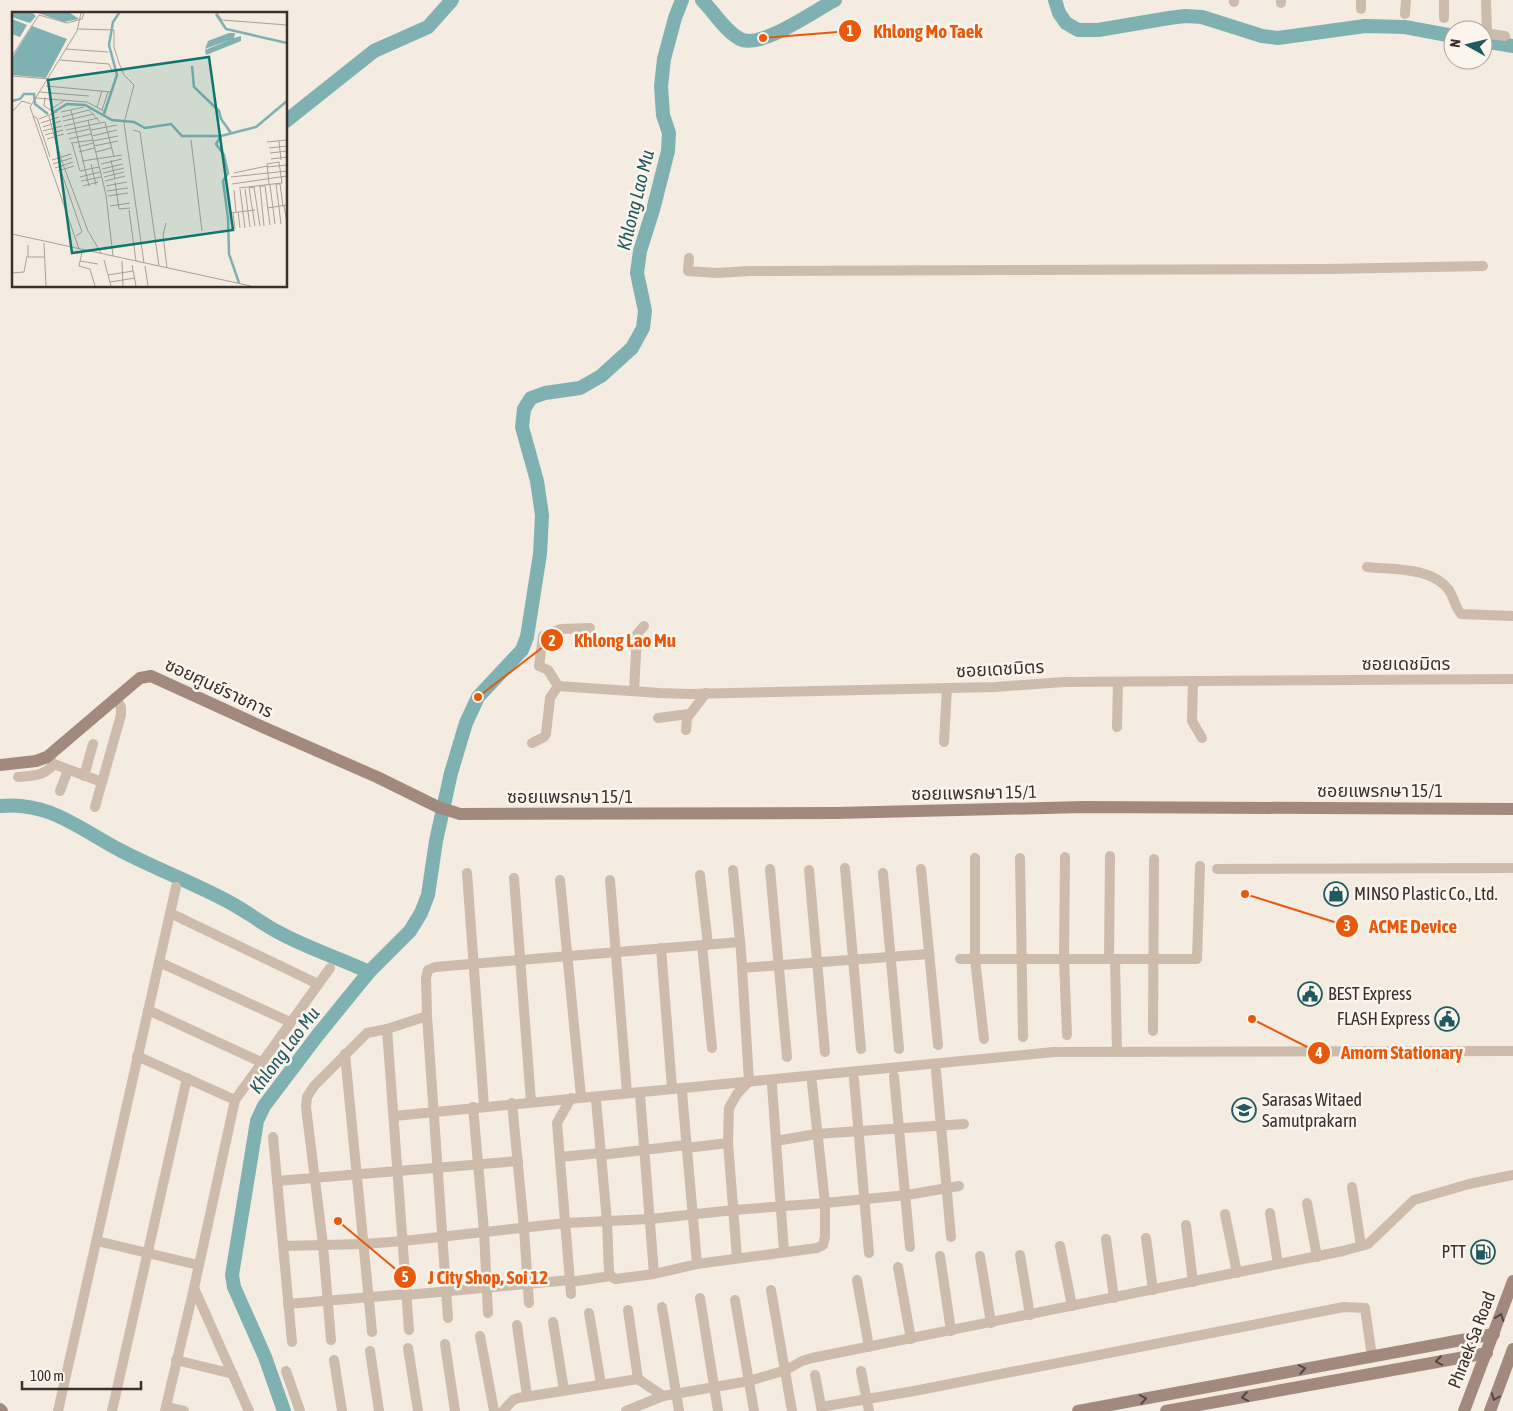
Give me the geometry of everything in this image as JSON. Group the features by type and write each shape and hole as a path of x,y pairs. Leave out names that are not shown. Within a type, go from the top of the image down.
{"street":[{"path":"1405,14 1406,0"},
{"path":"1444,0 1444,18"},
{"path":"1486,0 1487,32 1505,36"},
{"path":"689,258 688,271 718,273 759,271 1327,269 1483,266"},
{"path":"1367,567 1416,572 1439,579 1450,591 1461,614 1513,616"},
{"path":"634,691 637,634 644,626"},
{"path":"532,743 546,734 550,698 558,686 548,670 540,666 543,636 561,629 590,628"},
{"name":"ซอยศูนย์ราชการ","path":"0,765 50,760 115,698 140,678 151,676 377,776 438,807"},
{"name":"ซอยเดชมิตร","path":"558,686 659,693 706,693 995,687 1064,682 1513,680"},
{"path":"1117,727 1118,682"},
{"path":"1193,682 1192,722 1202,738"},
{"path":"944,742 947,688"},
{"path":"686,730 689,714 706,693"},
{"path":"95,806 121,716 121,707 115,698"},
{"path":"658,718 689,714"},
{"path":"84,776 92,744"},
{"path":"18,777 41,775 48,771 50,760 68,770 102,782"},
{"path":"60,791 68,770"},
{"name":"ซอยแพรกษา 15/1","path":"438,807 460,814 862,813 1084,807 1513,809"},
{"path":"1110,856 1112,959 1117,1052"},
{"path":"1065,857 1064,959 1067,1035"},
{"path":"975,858 975,959 984,1039"},
{"path":"1020,858 1023,1037"},
{"path":"1153,1031 1154,859"},
{"path":"960,959 1197,959 1200,866"},
{"path":"845,868 861,1049"},
{"path":"1217,869 1513,868"},
{"path":"770,869 787,1056"},
{"path":"921,869 938,1045"},
{"path":"733,870 742,968 749,1081 737,1094 729,1108 728,1143 737,1258"},
{"path":"809,870 826,1052"},
{"path":"467,873 484,1106"},
{"path":"883,873 899,1049"},
{"path":"700,876 712,1048"},
{"path":"514,878 531,1102"},
{"path":"560,880 576,1097 557,1123 571,1294"},
{"path":"610,880 626,1092"},
{"path":"58,1411 176,888"},
{"path":"170,913 318,984"},
{"path":"448,1318 427,1016 426,978 428,970 435,967 474,963 740,942"},
{"path":"661,948 677,1090 686,1146 697,1264"},
{"path":"742,968 929,954"},
{"path":"159,962 290,1022"},
{"path":"184,1411 165,1409 194,1288 235,1100 330,968"},
{"path":"148,1010 261,1062"},
{"path":"331,1340 324,1245 306,1107 307,1097 314,1086 366,1032 387,1029 427,1016"},
{"path":"387,1029 410,1330"},
{"path":"394,1116 512,1103 626,1092 677,1090 749,1081 1054,1052 1513,1051"},
{"path":"345,1054 372,1332"},
{"path":"137,1056 235,1100"},
{"path":"936,1071 951,1237"},
{"path":"894,1076 910,1247"},
{"path":"112,1411 187,1078"},
{"path":"854,1079 869,1253"},
{"path":"288,1304 611,1276 615,1279 654,1274 697,1264 816,1248 823,1245 826,1237 825,1203 816,1134 812,1083"},
{"path":"772,1086 784,1252"},
{"path":"640,1095 654,1274"},
{"path":"596,1100 607,1220 609,1272 611,1276"},
{"path":"512,1103 529,1303"},
{"path":"473,1107 484,1231 488,1313"},
{"path":"776,1141 816,1134 964,1124"},
{"path":"273,1137 292,1342"},
{"path":"560,1157 728,1143"},
{"path":"277,1181 518,1161"},
{"path":"626,1411 642,1408 663,1396 750,1381 786,1370 802,1361 1317,1257 1361,1246 1368,1244 1414,1200 1469,1184 1513,1175"},
{"path":"283,1246 403,1241 566,1223 650,1219 906,1195 959,1186"},
{"path":"1352,1187 1361,1246"},
{"path":"1306,1203 1317,1257"},
{"path":"1225,1214 1237,1273"},
{"path":"1270,1214 1278,1264"},
{"path":"1186,1225 1193,1282"},
{"path":"1146,1238 1153,1290"},
{"path":"1106,1240 1114,1298"},
{"path":"96,1241 198,1265"},
{"path":"1060,1246 1072,1306"},
{"path":"1020,1255 1030,1315"},
{"path":"940,1256 952,1331"},
{"path":"980,1256 991,1323"},
{"path":"898,1267 911,1339"},
{"path":"856,1280 869,1347"},
{"name":"Phraek Sa Road","path":"1464,1411 1513,1281"},
{"path":"194,1288 250,1411"},
{"path":"771,1290 792,1411"},
{"path":"700,1298 718,1411"},
{"path":"735,1300 754,1411"},
{"path":"662,1307 679,1411"},
{"path":"815,1375 822,1409 1344,1307 1365,1308 1372,1356"},
{"path":"628,1310 638,1379"},
{"path":"589,1313 601,1384"},
{"path":"552,1322 564,1390"},
{"path":"517,1325 527,1396"},
{"path":"1078,1411 1494,1334"},
{"path":"480,1336 494,1411"},
{"path":"445,1344 455,1411"},
{"path":"408,1348 418,1411"},
{"path":"1490,1411 1513,1349"},
{"path":"370,1351 380,1411"},
{"path":"1166,1411 1487,1353"},
{"path":"176,1360 234,1374"},
{"path":"334,1360 342,1411"},
{"path":"286,1371 300,1411"},
{"path":"862,1371 870,1411"},
{"path":"503,1411 513,1400 527,1396 638,1379 663,1396"}],"waterway":[{"path":"288,119 374,51 428,27 452,0"},
{"name":"Khlong Lao Mu","path":"284,1411 265,1357 234,1287 232,1275 257,1121 264,1106 317,1036 369,972 410,931 421,913 428,895 436,841 451,773 466,723 478,697 522,650 527,637 540,554 542,515 537,481 522,427 524,409 531,398 545,393 580,388 601,376 632,348 643,328 645,311 637,273 640,251 668,151 669,133 663,115 661,86 664,59 682,0"},
{"path":"702,0 729,31 740,39 749,41 774,34 835,0"},
{"path":"1055,0 1059,13 1066,23 1078,30 1098,30 1185,16 1202,17 1262,36 1278,38 1365,26 1405,27 1443,34"},
{"path":"1493,43 1513,46"},
{"path":"0,806 32,808 61,817 116,848 229,902 289,938 369,972"}],"place":[{"name":"Khlong Mo Taek","path":"763,38"},
{"name":"Khlong Lao Mu","path":"478,697"},
{"name":"ACME Device","path":"1245,894"},
{"name":"MINSO Plastic Co., Ltd.","path":"1336,894"},
{"name":"BEST Express","path":"1310,994"},
{"name":"Amorn Stationary","path":"1252,1019"},
{"name":"FLASH Express","path":"1447,1019"},
{"name":"Sarasas Witaed Samutprakarn","path":"1244,1110"},
{"name":"J City Shop, Soi 12","path":"338,1221"},
{"name":"PTT","path":"1483,1252"}]}
